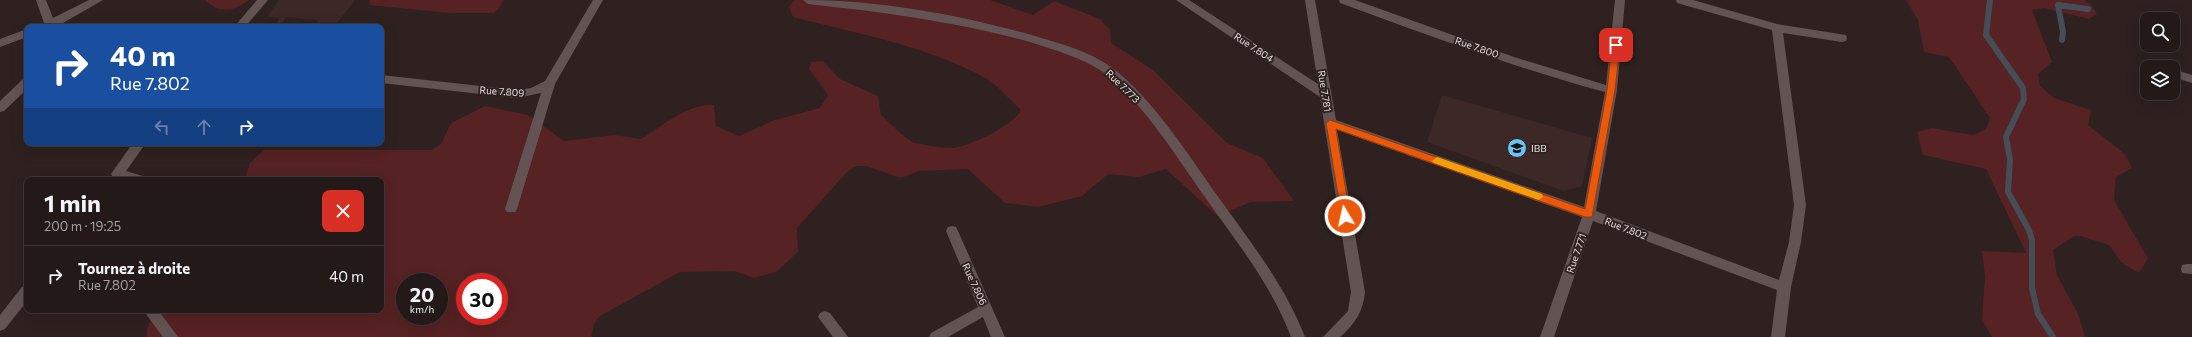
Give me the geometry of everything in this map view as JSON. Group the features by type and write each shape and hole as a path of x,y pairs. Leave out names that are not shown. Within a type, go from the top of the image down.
{"street":[{"path":"41,0 48,24"},
{"path":"53,24 98,0"},
{"path":"242,24 264,0"},
{"path":"511,209 549,84 598,0"},
{"name":"Rue 7.773","path":"808,0 881,8 992,29 1039,41 1102,66 1122,83 1161,126 1258,263 1291,317 1298,337"},
{"name":"Rue 7.804","path":"1181,0 1326,95"},
{"name":"Rue 7.781","path":"1310,0 1358,292 1357,308 1350,320 1330,337"},
{"name":"Rue 7.800","path":"1344,0 1441,35 1582,82 1611,90"},
{"name":"Rue 7.771","path":"1547,337 1589,214 1611,90 1620,0"},
{"path":"1681,0 1777,28 1842,38"},
{"path":"1777,28 1795,176 1800,205 1795,242 1784,287 1778,337"},
{"path":"0,43 24,34"},
{"path":"2180,75 2192,79"},
{"name":"Rue 7.809","path":"384,79 517,94 533,92 549,84"},
{"path":"0,108 24,85"},
{"name":"Rue 7.802","path":"1330,123 1589,214 1784,287"},
{"path":"115,177 138,146"},
{"name":"Rue 7.806","path":"952,231 998,337"},
{"path":"0,325 24,295"},
{"path":"936,337 986,309"},
{"path":"152,313 171,337"},
{"path":"825,317 841,337"}],"shaded area":[{"path":"205,0 249,0 238,7 227,10 216,8"},
{"path":"279,0 355,0 336,24 315,24 318,20 286,17 282,24 276,24 280,17 267,17"},
{"path":"370,0 504,0 494,13 450,13 369,5"},
{"path":"794,0 990,0 1033,15 1054,1 1100,19 1110,30 1111,43 1153,70 1227,143 1263,158 1294,201 1251,202 1217,216 1166,169 1139,177 1108,174 1082,196 1038,207 1005,203 968,169 919,171 901,178 866,166 857,166 848,171 797,228 798,252 776,272 754,278 734,271 680,272 600,316 594,324 591,337 147,337 147,329 153,313 384,313 384,177 246,177 250,163 264,150 432,150 441,144 451,123 485,106 528,115 564,141 614,135 641,139 685,111 704,105 714,105 716,126 739,136 775,120 820,108 828,95 809,69 811,62 823,61 840,79 878,96 881,115 902,135 915,143 943,148 960,147 1001,128 1017,116 1021,110 987,79 917,49 793,17 789,7"},
{"path":"1906,0 2084,0 2091,5 2097,14 2089,19 2044,8 2032,10 2052,62 2038,74 2040,86 2054,98 2091,110 2088,125 2125,154 2132,168 2116,177 2114,200 2148,258 2139,273 2121,262 2109,245 2080,236 2074,236 2053,250 2057,275 2078,314 2085,337 1992,337 1982,320 1985,276 1982,251 2026,253 1986,169 1923,155 1917,132 1932,128 1973,135 1986,129 1990,118 1949,57 1924,52 1918,20"},
{"name":"IBB","path":"1442,95 1592,138 1582,186 1564,191 1427,142"}],"waterway":[{"path":"1990,0 1986,35 2023,88 2024,99 2006,137 2010,160 2008,192 2029,230 2032,240 2032,288 2038,314 2053,337"},
{"path":"2062,40 2063,32 2058,5 2088,9"}],"slow traffic":[{"path":"1437,161 1539,197"}],"place":[{"name":"IBB","path":"1517,148"}],"route":[{"path":"1345,216 1330,123 1589,214 1611,90 1616,45"}]}
